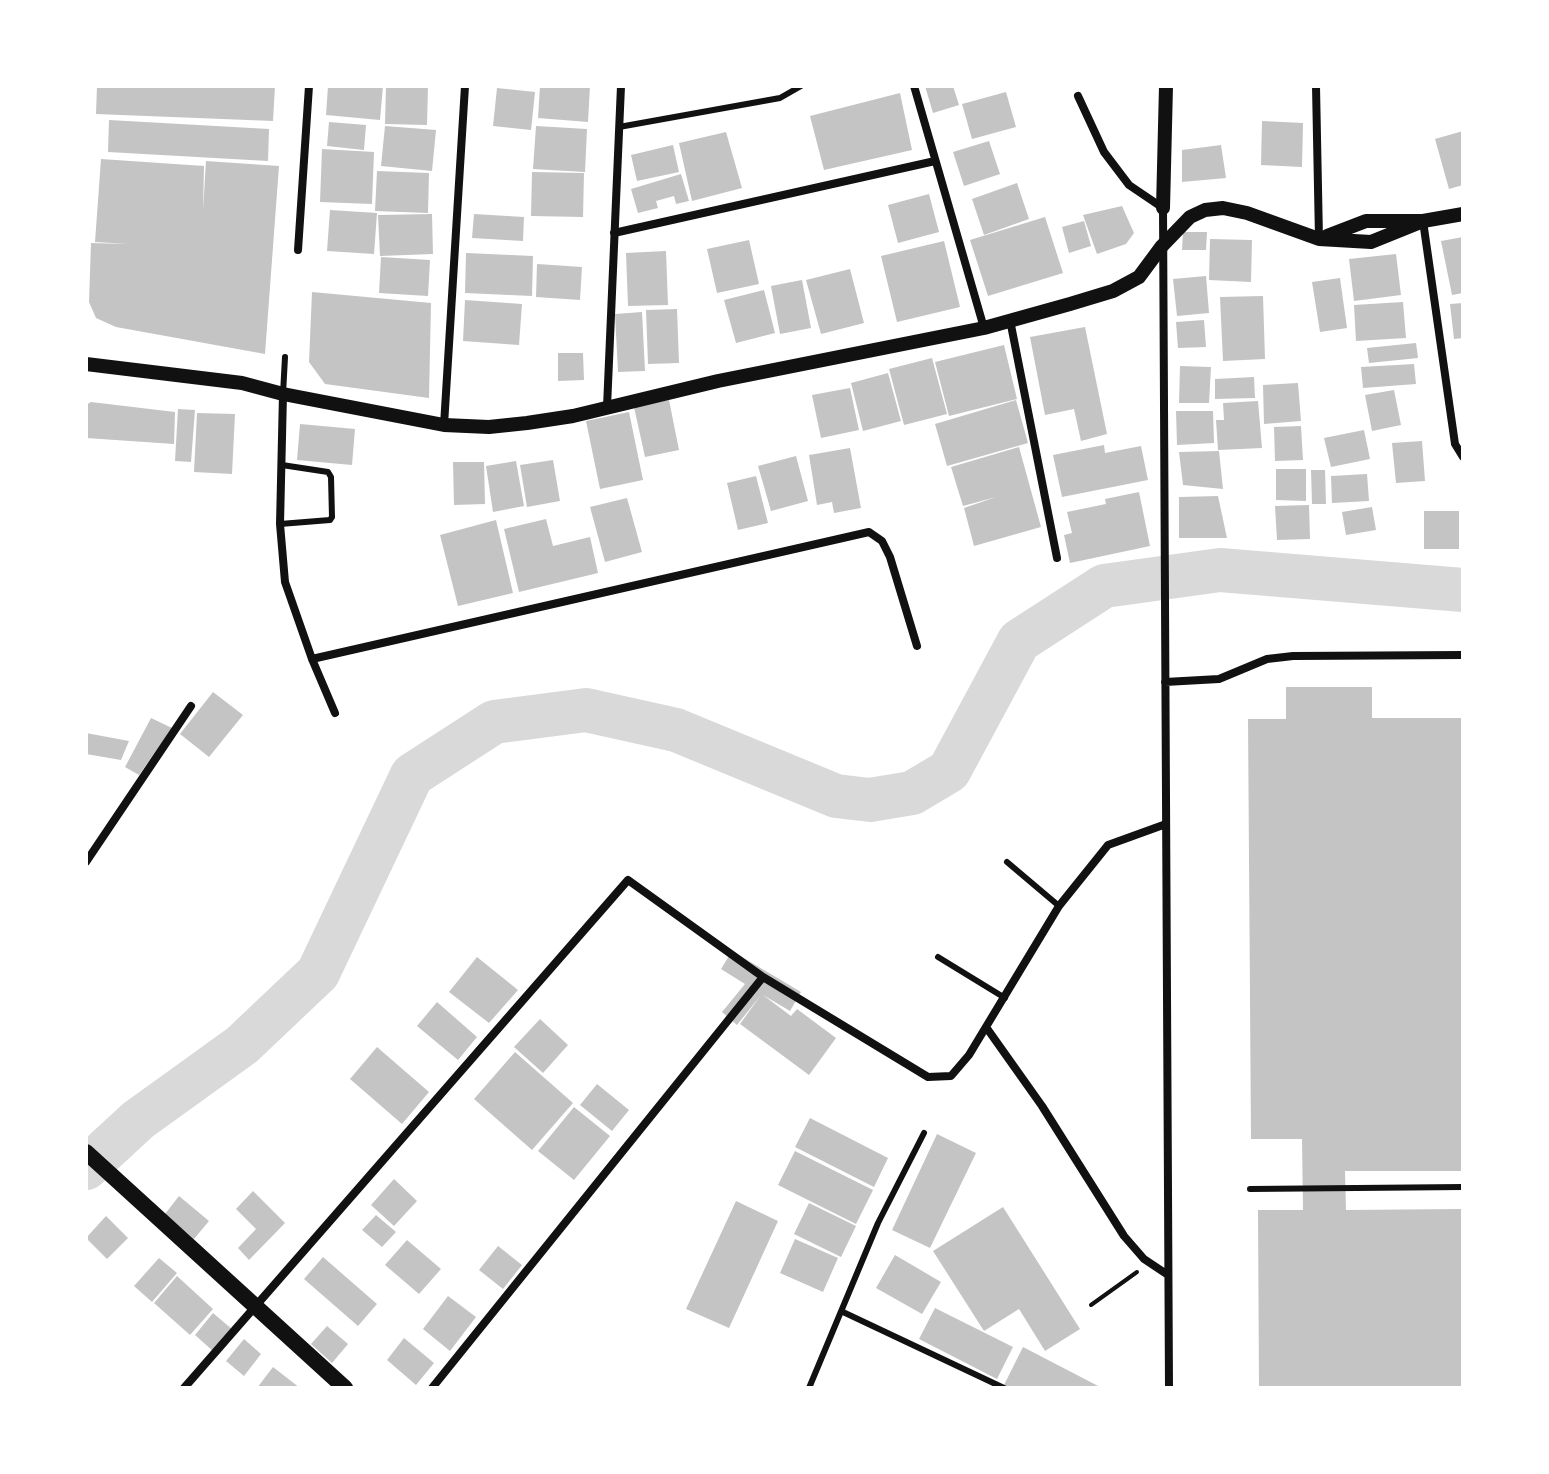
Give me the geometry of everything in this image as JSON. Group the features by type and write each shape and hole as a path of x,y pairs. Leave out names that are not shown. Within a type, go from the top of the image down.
{"main road":[{"path":"86,1152 341,1387"}],"street":[{"path":"298,250 309,86"},
{"path":"444,425 465,86"},
{"path":"607,407 621,86"},
{"path":"914,86 984,328"},
{"path":"1166,86 1162,246 1169,1388"},
{"path":"1316,86 1319,239"},
{"path":"1078,96 1104,152 1129,185 1163,208"},
{"path":"614,233 935,161"},
{"path":"86,364 242,383 283,394 444,425 489,427 527,423 573,416 718,381 984,328 1113,291 1139,277 1162,246 1190,217 1205,210 1223,208 1247,213 1319,239 1371,242 1423,221 1463,214"},
{"path":"1423,221 1455,444 1463,457"},
{"path":"1010,320 1057,558"},
{"path":"283,394 280,524 285,582 335,713"},
{"path":"312,659 869,532 882,541 890,557 917,646"},
{"path":"1165,682 1219,679 1267,659 1293,656 1463,655"},
{"path":"86,862 191,706"},
{"path":"184,1388 628,880 763,977 928,1077 951,1076 969,1055 1059,906 1108,845 1166,824"},
{"path":"432,1388 763,977"},
{"path":"986,1027 1042,1106 1124,1236 1144,1259 1168,1275"}],"lane":[{"path":"619,127 780,98 801,86"},
{"path":"283,394 285,357"},
{"path":"280,524 330,520 332,517 331,477 328,472 282,465"},
{"path":"1007,862 1059,906"},
{"path":"938,957 1005,998"},
{"path":"809,1388 843,1312 873,1233 924,1133"},
{"path":"1250,1189 1463,1187"},
{"path":"843,1312 1004,1388"}],"path":[{"path":"1091,1305 1133,1278 1144,1259"}],"building":[{"path":"97,86 275,86 273,121 96,114"},
{"path":"328,86 383,86 380,120 326,115"},
{"path":"386,86 428,86 427,125 385,124"},
{"path":"540,86 590,86 588,122 538,118"},
{"path":"925,86 953,86 959,105 933,113"},
{"path":"497,88 535,92 531,130 493,126"},
{"path":"1006,92 1016,127 972,139 962,104"},
{"path":"900,93 912,150 824,170 810,116"},
{"path":"109,120 269,129 268,161 108,152"},
{"path":"1262,121 1303,123 1302,167 1261,165"},
{"path":"329,122 366,125 364,150 327,146"},
{"path":"385,126 436,130 432,171 381,166"},
{"path":"536,126 587,129 585,172 533,169"},
{"path":"1463,131 1463,185 1449,189 1435,139"},
{"path":"726,132 742,188 692,201 679,143"},
{"path":"989,141 1000,174 964,186 953,152"},
{"path":"673,145 679,172 637,181 631,155"},
{"path":"1221,145 1226,178 1182,182 1182,150"},
{"path":"322,149 374,152 372,204 320,202"},
{"path":"101,159 204,166 203,211 206,161 279,166 265,354 116,327 96,318 89,302 91,243 129,244 95,242"},
{"path":"377,171 429,173 428,213 375,211"},
{"path":"532,172 584,173 583,217 531,216"},
{"path":"681,174 689,201 676,204 674,196 656,201 658,208 638,213 631,189"},
{"path":"1017,183 1029,219 984,235 972,199"},
{"path":"929,194 939,232 898,243 888,205"},
{"path":"1122,206 1134,233 1126,244 1097,254 1083,215"},
{"path":"330,210 377,213 374,254 327,251"},
{"path":"432,214 433,254 380,256 378,215"},
{"path":"474,214 524,217 523,241 472,238"},
{"path":"1045,217 1063,273 988,296 970,240"},
{"path":"1084,221 1091,246 1069,253 1062,227"},
{"path":"1183,232 1207,232 1206,250 1182,250"},
{"path":"1463,237 1463,293 1452,295 1441,241"},
{"path":"1210,239 1252,240 1251,282 1209,280"},
{"path":"749,240 759,284 717,293 707,249"},
{"path":"944,241 960,307 897,322 881,256"},
{"path":"666,251 668,305 628,306 626,253"},
{"path":"466,253 533,256 532,296 465,293"},
{"path":"1396,254 1401,295 1354,301 1349,259"},
{"path":"381,257 430,260 428,296 379,293"},
{"path":"537,264 582,267 580,300 536,297"},
{"path":"850,269 864,323 821,334 806,280"},
{"path":"1206,276 1209,313 1177,316 1173,279"},
{"path":"1340,278 1347,328 1320,332 1312,282"},
{"path":"802,280 811,328 780,334 771,286"},
{"path":"764,290 775,333 736,343 724,300"},
{"path":"312,292 431,303 429,398 325,384 309,362"},
{"path":"1263,296 1265,359 1223,361 1220,297"},
{"path":"465,300 522,304 519,345 463,341"},
{"path":"1403,302 1406,338 1356,341 1354,305"},
{"path":"1463,303 1463,338 1454,339 1450,304"},
{"path":"677,309 679,363 648,364 646,310"},
{"path":"642,312 645,371 618,372 615,314"},
{"path":"1204,320 1206,347 1178,348 1176,322"},
{"path":"1085,327 1107,434 1081,441 1074,409 1045,415 1030,337"},
{"path":"1416,343 1418,358 1369,363 1367,348"},
{"path":"1004,345 1017,399 949,416 935,362"},
{"path":"558,353 583,353 584,380 558,381"},
{"path":"932,358 947,414 904,425 889,369"},
{"path":"1414,364 1416,384 1363,388 1361,367"},
{"path":"1180,366 1211,367 1209,403 1179,403"},
{"path":"888,373 901,421 863,431 851,383"},
{"path":"1254,377 1255,398 1215,399 1215,379"},
{"path":"1298,383 1301,421 1264,424 1263,385"},
{"path":"850,388 859,430 821,438 812,395"},
{"path":"1394,390 1401,425 1372,431 1365,395"},
{"path":"669,400 679,450 645,457 634,407"},
{"path":"1016,400 1028,443 947,466 935,424"},
{"path":"1258,401 1262,448 1218,450 1216,420 1224,420 1223,403"},
{"path":"91,402 175,412 174,444 86,438 86,405"},
{"path":"178,409 195,410 191,462 175,461"},
{"path":"1176,411 1213,411 1214,443 1177,445"},
{"path":"629,412 643,480 600,489 586,421"},
{"path":"197,413 235,414 232,474 194,472"},
{"path":"300,424 355,429 352,465 297,460"},
{"path":"1301,426 1303,460 1275,461 1274,427"},
{"path":"1364,430 1370,459 1331,467 1324,438"},
{"path":"1422,441 1425,481 1396,483 1392,443"},
{"path":"1104,445 1105,453 1141,446 1148,480 1062,497 1053,455"},
{"path":"1019,447 1041,527 974,546 964,508 996,497 963,506 951,467"},
{"path":"850,448 861,508 834,513 832,502 817,505 809,455"},
{"path":"1219,451 1223,489 1183,485 1179,452"},
{"path":"796,456 808,501 771,511 758,466"},
{"path":"553,460 560,501 527,507 520,465"},
{"path":"516,461 524,506 493,512 486,466"},
{"path":"453,462 484,462 485,504 454,505"},
{"path":"1276,469 1306,469 1306,501 1276,500"},
{"path":"1311,470 1325,470 1326,504 1312,504"},
{"path":"1367,474 1369,501 1332,503 1331,476"},
{"path":"756,476 768,523 738,530 727,483"},
{"path":"1139,492 1150,546 1070,563 1064,535 1072,533 1067,512 1106,504 1105,499"},
{"path":"1218,496 1227,538 1179,538 1179,497"},
{"path":"627,498 642,552 605,562 590,507"},
{"path":"1309,505 1310,539 1277,540 1275,506"},
{"path":"1372,507 1376,530 1346,535 1342,512"},
{"path":"1424,511 1459,511 1459,549 1424,549"},
{"path":"546,519 553,546 590,537 598,573 519,592 504,529"},
{"path":"496,520 513,593 458,606 440,535"},
{"path":"1286,687 1372,687 1372,718 1463,718 1463,1171 1345,1171 1346,1210 1463,1209 1463,1388 1259,1388 1258,1210 1303,1210 1302,1139 1251,1139 1248,719 1286,719"},
{"path":"213,692 243,715 209,757 180,734"},
{"path":"151,718 172,728 139,775 125,767"},
{"path":"86,733 129,741 121,760 86,754"},
{"path":"732,951 801,992 790,1011 763,995 791,1016 797,1009 836,1038 809,1075 740,1024 761,995 737,1025 722,1012 745,984 721,969"},
{"path":"477,957 518,990 489,1023 449,992"},
{"path":"437,1002 477,1037 458,1060 417,1026"},
{"path":"540,1019 568,1045 543,1073 514,1047"},
{"path":"377,1047 429,1092 402,1124 350,1079"},
{"path":"515,1052 573,1103 532,1150 474,1099"},
{"path":"597,1084 629,1110 612,1131 580,1105"},
{"path":"574,1107 610,1136 574,1180 538,1151"},
{"path":"810,1118 888,1158 874,1187 795,1147"},
{"path":"937,1134 976,1153 930,1248 892,1230"},
{"path":"795,1151 873,1190 856,1224 778,1185"},
{"path":"394,1179 417,1201 394,1226 371,1205"},
{"path":"253,1191 285,1223 249,1260 238,1248 256,1229 236,1209"},
{"path":"179,1196 209,1221 194,1239 165,1214"},
{"path":"736,1201 778,1221 729,1328 686,1309"},
{"path":"809,1203 856,1226 841,1257 794,1234"},
{"path":"1003,1207 1080,1329 1045,1351 1019,1309 984,1331 933,1251"},
{"path":"376,1215 396,1232 382,1247 362,1230"},
{"path":"106,1216 128,1238 107,1259 86,1238"},
{"path":"795,1239 838,1258 823,1292 780,1273"},
{"path":"407,1240 441,1269 419,1294 385,1265"},
{"path":"498,1246 522,1265 503,1289 479,1270"},
{"path":"895,1255 941,1282 922,1314 876,1288"},
{"path":"323,1257 377,1304 358,1326 304,1279"},
{"path":"159,1258 177,1273 152,1302 134,1286"},
{"path":"177,1276 213,1309 190,1335 154,1303"},
{"path":"448,1296 476,1317 450,1351 423,1329"},
{"path":"935,1308 1013,1347 997,1379 919,1339"},
{"path":"213,1313 233,1330 214,1352 195,1335"},
{"path":"327,1326 348,1344 332,1363 311,1344"},
{"path":"404,1338 434,1363 416,1385 387,1360"},
{"path":"244,1339 261,1354 244,1376 226,1361"},
{"path":"1023,1347 1102,1388 1008,1388 1004,1385"},
{"path":"273,1367 300,1388 257,1388"}],"waterway":[{"path":"86,1168 138,1120 242,1045 318,973 412,775 494,722 586,710 676,730 836,796 870,800 912,793 949,771 1019,641 1104,586 1220,570 1463,590"}]}
